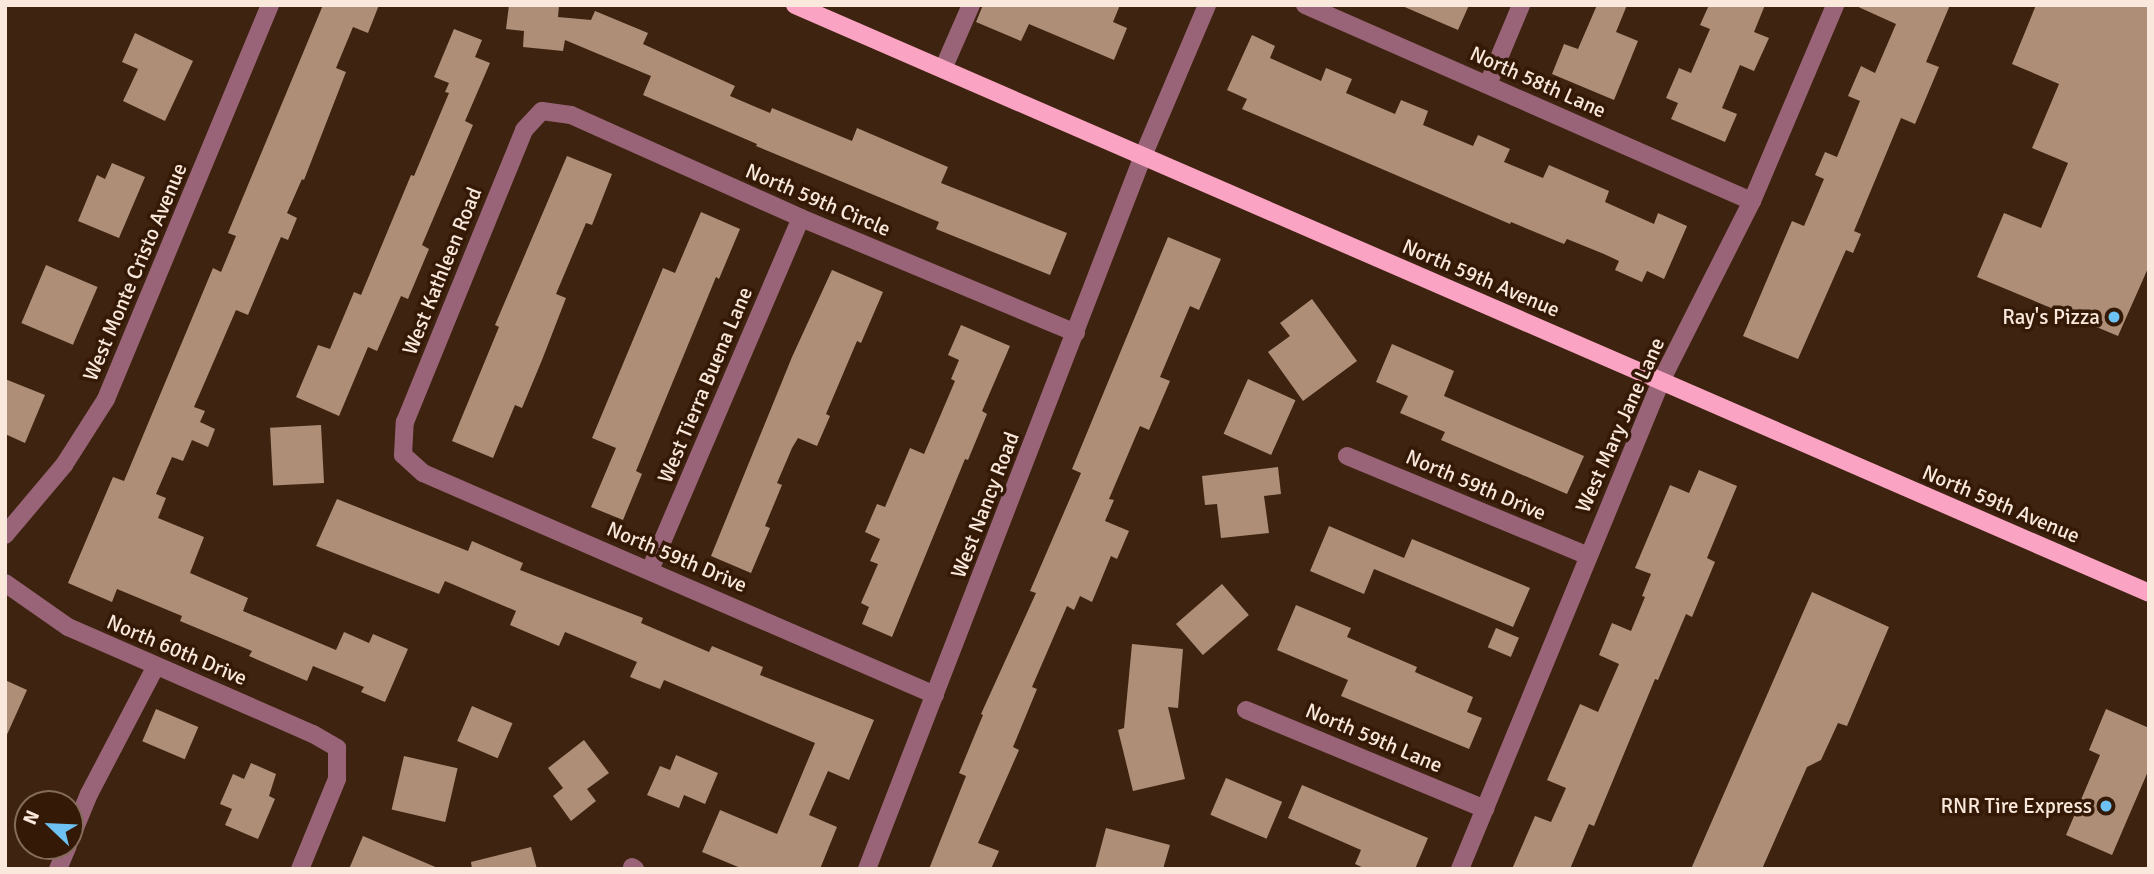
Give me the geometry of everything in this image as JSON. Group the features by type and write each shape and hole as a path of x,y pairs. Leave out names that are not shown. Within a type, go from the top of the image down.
{"main road":[{"name":"North 59th Avenue","path":"795,5 2149,593"}],"street":[{"name":"West Monte Cristo Avenue","path":"5,535 64,465 106,399 270,5"},
{"path":"943,69 971,5"},
{"path":"1143,156 1207,5"},
{"name":"North 58th Lane","path":"1305,5 1752,201"},
{"path":"1488,84 1521,5"},
{"name":"West Mary Jane Lane","path":"1460,869 1661,381 1752,201 1835,5"},
{"name":"North 59th Circle","path":"542,111 571,116 801,218 1076,333"},
{"name":"West Kathleen Road","path":"403,456 405,422 524,130 542,111"},
{"name":"West Nancy Road","path":"867,869 1143,156"},
{"name":"West Tierra Buena Lane","path":"650,570 801,218"},
{"name":"North 59th Drive","path":"403,456 423,473 935,695"},
{"name":"North 59th Drive","path":"1347,456 1588,556"},
{"name":"North 60th Drive","path":"5,583 68,627 313,734 337,748 337,779 300,869"},
{"path":"84,806 156,666"},
{"name":"North 59th Lane","path":"1246,710 1485,809"}],"building":[{"path":"323,5 379,5 368,33 353,27 336,68 346,72 304,180 302,179 287,213 297,218 288,240 281,237 248,315 236,310 194,407 205,411 200,422 215,429 208,447 192,440 183,461 172,457 156,494 166,498 158,518 204,537 190,573 248,598 243,611 336,650 344,632 369,643 373,634 408,649 385,702 361,692 364,687 313,666 307,681 249,656 252,651 180,621 182,616 117,589 112,602 68,583 113,477 124,481 213,268 221,272 236,236 228,233"},
{"path":"509,5 559,5 558,17 591,20 595,11 648,33 643,44 735,86 730,96 770,113 772,108 852,141 857,128 948,167 941,183 1067,233 1050,275 936,229 939,222 756,146 757,144 643,95 651,76 565,40 563,51 523,47 524,31 506,29"},
{"path":"983,5 1120,5 1113,22 1127,28 1114,60 1029,24 1021,41 976,22"},
{"path":"1400,5 1469,5 1458,30"},
{"path":"1597,5 1627,5 1616,32 1638,41 1614,100 1552,74 1564,44 1578,49"},
{"path":"1709,5 1765,5 1754,32 1769,38 1754,71 1740,65 1722,108 1737,114 1725,142 1671,119 1678,103 1666,98 1679,68 1691,73 1710,29 1700,25"},
{"path":"1854,5 1950,5 1926,62 1939,67 1915,124 1901,118 1854,231 1861,234 1853,253 1846,250 1798,359 1743,336 1792,221 1804,226 1824,179 1815,175 1825,152 1837,157 1860,101 1848,96 1861,66 1875,73 1896,24"},
{"path":"2036,5 2149,5 2149,266 2118,336 1977,277 2004,213 2041,228 2068,163 2032,148 2059,84 2012,64"},
{"path":"454,29 482,40 475,57 490,63 465,121 473,125 422,245 429,249 408,299 401,296 377,351 368,347 339,416 296,397 318,345 330,349 354,292 361,295 411,175 414,176 449,93 445,92 449,83 434,77"},
{"path":"135,33 193,61 165,121 123,101 138,69 122,62"},
{"path":"1252,35 1275,46 1270,58 1321,81 1326,68 1352,79 1346,93 1395,114 1401,100 1428,111 1423,125 1473,146 1478,135 1510,149 1504,162 1543,178 1549,165 1609,191 1605,202 1654,224 1658,213 1687,226 1664,279 1647,271 1642,282 1615,270 1619,261 1604,254 1567,239 1564,244 1511,222 1510,224 1242,109 1247,99 1227,90"},
{"path":"567,156 612,174 592,225 586,223 556,294 566,298 522,408 515,405 493,458 452,441 499,327 495,325"},
{"path":"112,163 145,177 119,238 78,221 97,175 105,179"},
{"path":"701,212 740,229 719,279 716,277 636,471 642,474 623,520 591,507 616,448 592,438 663,268 675,273"},
{"path":"1168,237 1221,259 1199,310 1190,306 1160,377 1170,381 1149,430 1140,426 1109,499 1114,500 1105,521 1129,531 1117,559 1111,556 1092,602 1080,596 1074,610 1067,606 1032,687 1037,689 1013,747 1019,750 978,843 999,851 991,869 929,869 966,776 959,773 983,715 981,714 1036,593 1030,591 1081,473 1072,469"},
{"path":"46,265 98,287 73,345 21,323"},
{"path":"832,270 883,292 861,343 857,341 826,414 830,416 817,446 798,438 792,448 777,483 782,485 765,526 770,528 751,573 711,556 792,357"},
{"path":"1312,299 1357,361 1303,401 1268,352 1290,336 1280,323"},
{"path":"961,325 1010,346 982,411 987,414 968,460 965,459 892,637 862,624 869,607 861,603 878,564 870,561 880,539 865,532 877,504 885,507 910,448 924,454 955,381 951,379 959,360 948,355"},
{"path":"1392,344 1454,371 1444,396 1584,456 1567,494 1441,440 1445,432 1400,413 1408,396 1376,382"},
{"path":"5,379 45,395 25,443 5,434"},
{"path":"1248,379 1296,400 1271,455 1224,434"},
{"path":"321,425 324,483 273,486 270,428"},
{"path":"1278,467 1281,494 1264,496 1269,533 1221,538 1217,504 1205,505 1202,476"},
{"path":"1699,470 1737,486 1707,558 1715,562 1692,617 1686,614 1658,680 1655,679 1594,826 1589,824 1570,869 1512,869 1535,816 1551,822 1566,788 1547,780 1580,704 1598,712 1619,664 1599,655 1612,623 1631,631 1651,574 1635,568 1670,485 1689,493"},
{"path":"337,499 468,551 472,541 523,563 520,570 643,618 641,623 709,652 712,646 763,667 760,675 874,720 849,780 828,771 809,815 837,827 820,869 743,869 702,852 720,810 777,834 815,743 664,680 660,689 630,677 637,662 565,632 559,646 510,625 516,611 445,581 439,594 316,546"},
{"path":"1329,526 1404,558 1412,539 1530,588 1513,627 1374,569 1364,594 1310,571"},
{"path":"1222,584 1249,615 1203,655 1176,624"},
{"path":"1812,592 1889,627 1847,726 1838,723 1821,760 1807,767 1762,869 1691,869"},
{"path":"1296,605 1351,628 1347,637 1417,667 1415,672 1473,697 1467,712 1482,718 1469,749 1341,696 1348,680 1277,650"},
{"path":"1496,628 1519,638 1511,657 1488,647"},
{"path":"1132,644 1183,649 1178,708 1168,707 1185,779 1133,791 1118,730 1124,728"},
{"path":"5,680 27,690 5,739"},
{"path":"472,706 513,723 498,758 457,741"},
{"path":"156,709 198,727 185,759 142,741"},
{"name":"RNR Tire Express","path":"2106,709 2149,728 2149,769 2112,855 2066,835 2100,755 2089,750"},
{"path":"584,740 609,773 587,789 596,801 571,821 553,796 563,788 548,768"},
{"path":"676,755 718,773 705,804 684,795 679,808 647,795 660,766 670,770"},
{"path":"404,756 458,768 445,822 392,810"},
{"path":"251,763 276,774 269,796 275,799 258,839 225,825 232,809 220,804 233,774 244,779"},
{"path":"1226,778 1282,802 1267,839 1210,815"},
{"path":"1302,785 1428,838 1415,869 1366,869 1355,864 1361,850 1288,818"},
{"path":"1106,828 1170,845 1163,869 1095,869"},
{"path":"363,836 440,869 349,869"},
{"path":"531,847 537,869 472,869 471,862"}],"place":[{"name":"Ray's Pizza","path":"2114,317"},
{"name":"RNR Tire Express","path":"2106,806"}]}
